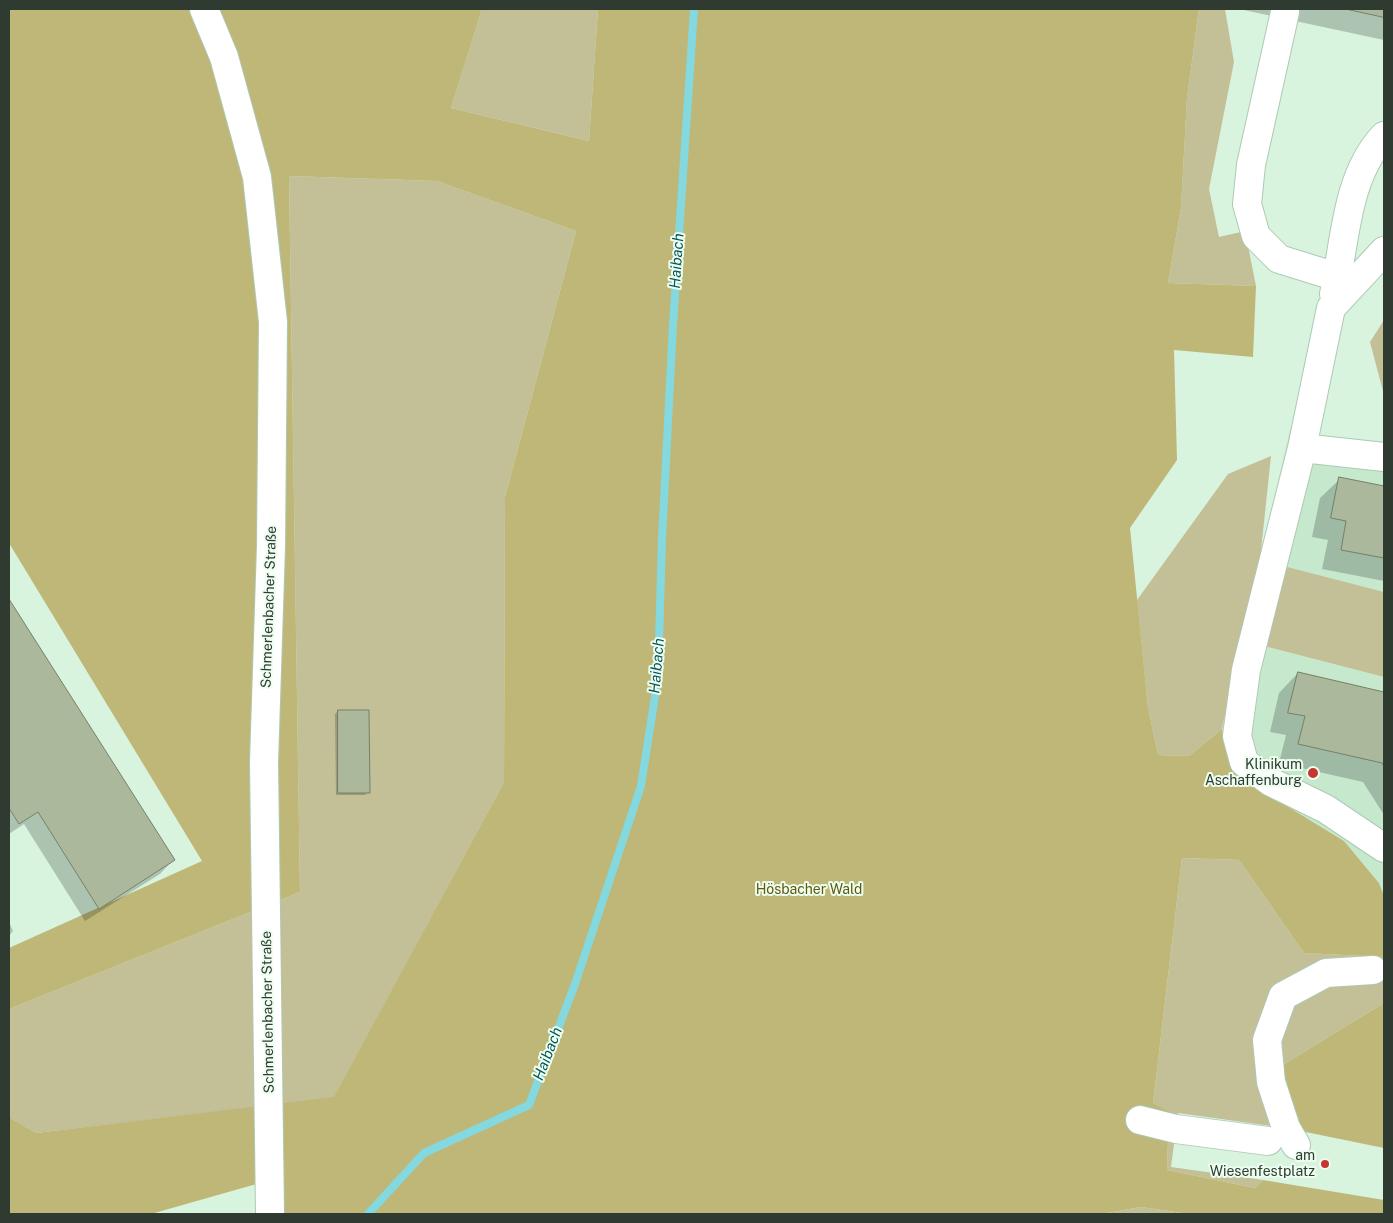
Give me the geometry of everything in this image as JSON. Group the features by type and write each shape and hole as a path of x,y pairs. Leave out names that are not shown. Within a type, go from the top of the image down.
{"street":[{"name":"Schmerlenbacher Straße","path":"204,9 224,57 256,177 273,322 270,546 264,762 270,1214"},
{"path":"1285,12 1251,165 1247,204 1256,236 1279,259 1337,277"},
{"path":"1384,136 1372,149 1356,179 1302,448 1246,670 1237,736 1244,762 1271,782 1326,809 1384,848"},
{"path":"1331,308 1384,251"},
{"path":"1302,448 1384,457"},
{"path":"1296,1145 1286,1128 1271,1082 1267,1040 1284,996 1326,973 1381,972"},
{"path":"1140,1120 1176,1129 1268,1141"}],"shaded area":[{"path":"482,9 598,9 589,141 451,108"},
{"path":"1199,9 1225,9 1234,62 1209,189 1219,237 1245,231 1256,286 1168,283 1181,208 1187,98"},
{"path":"289,176 437,181 576,231 505,497 504,782 334,1098 36,1133 9,1117 9,1009 300,892"},
{"path":"1384,320 1384,395 1370,342"},
{"path":"1290,429 1344,441 1384,445 1384,592 1260,561"},
{"path":"1271,456 1260,560 1384,592 1384,677 1241,640 1222,729 1189,756 1158,755 1148,707 1137,600 1228,474"},
{"name":"Klinikum Aschaffenburg","path":"1241,640 1384,677 1384,896 1379,883 1344,841 1254,786 1229,760 1222,729"},
{"path":"1182,858 1239,860 1304,953 1384,957 1384,1003 1281,1066 1286,1128 1178,1113 1171,1167 1263,1180 1255,1188 1167,1170 1169,1113 1153,1103"},
{"path":"1141,1207 1189,1214 1101,1214"}],"green space":[{"name":"Hösbacher Wald","path":"9,9 482,9 451,108 589,141 598,9 1199,9 1187,98 1181,208 1168,283 1256,286 1253,357 1174,350 1177,460 1130,528 1148,707 1158,755 1189,756 1222,729 1229,760 1254,786 1344,841 1379,883 1384,896 1384,957 1304,953 1239,860 1182,858 1153,1103 1169,1112 1167,1170 1255,1188 1263,1180 1384,1200 1384,1214 1189,1214 1141,1207 1101,1214 282,1214 281,1177 151,1214 9,1214 9,1117 36,1133 334,1097 504,782 505,497 576,231 437,181 289,176 300,892 9,1009 9,948 202,861 9,543"},
{"path":"1384,1003 1384,1148 1286,1128 1281,1066"}],"building":[{"path":"1346,9 1384,9 1384,17"},
{"path":"1339,477 1384,486 1384,558 1341,550 1346,521 1331,518"},
{"path":"9,599 175,860 99,909 38,812 19,824 9,808"},
{"path":"1298,672 1384,692 1384,766 1382,763 1298,744 1305,716 1288,713"},
{"path":"338,710 369,710 370,793 338,793"}],"waterway":[{"name":"Haibach","path":"368,1214 424,1153 529,1105 575,984 641,786 658,677 662,539 673,325 694,9"}],"place":[{"name":"Klinikum Aschaffenburg","path":"1313,773"},
{"name":"am Wiesenfestplatz","path":"1325,1164"}]}
